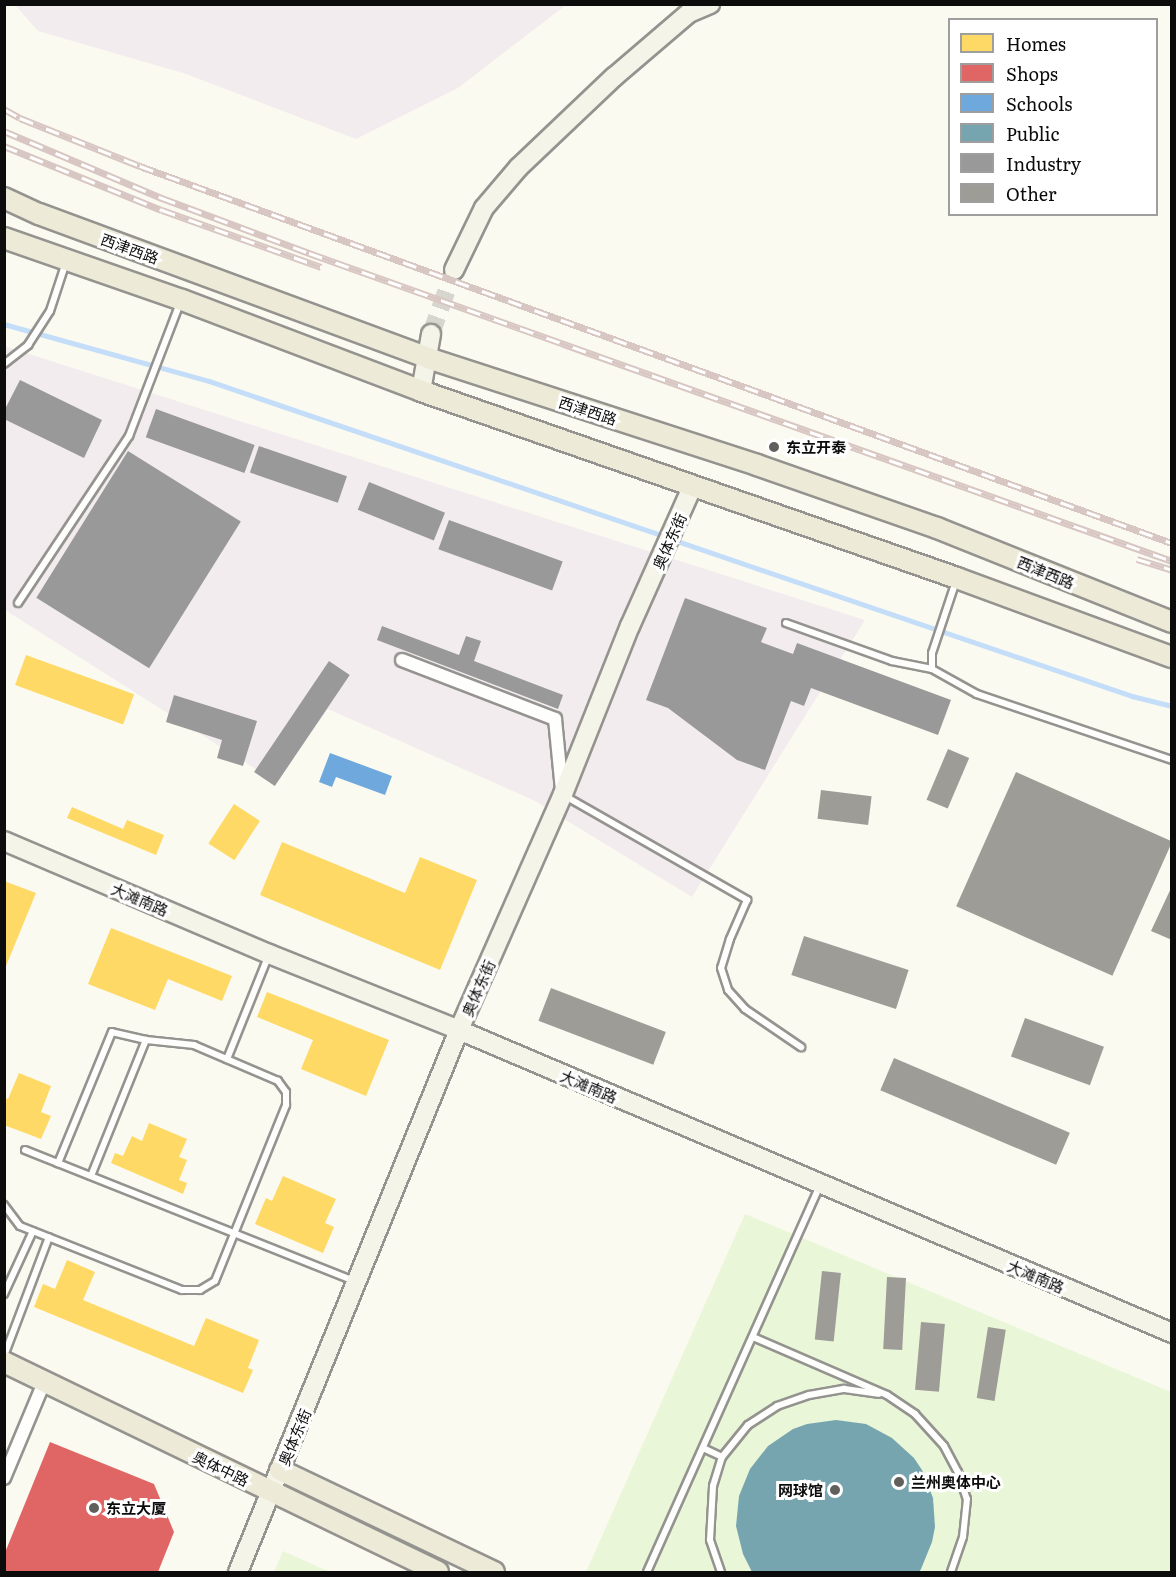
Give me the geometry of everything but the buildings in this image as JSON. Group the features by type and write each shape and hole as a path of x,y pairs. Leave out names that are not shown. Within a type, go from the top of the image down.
{"main road":[{"name":"西津西路","path":"4,198 39,214 428,358 757,465 937,528 1172,622"},
{"path":"4,238 182,300 421,391 957,578 1172,657"},
{"name":"奥体中路","path":"4,1362 438,1572"},
{"path":"280,1470 494,1572"}],"street":[{"path":"454,270 484,208 519,167 614,77 689,13 710,4"},
{"path":"421,391 431,334"},
{"name":"奥体东街","path":"238,1572 359,1282 459,1030 563,794 630,626 693,485"},
{"path":"402,660 555,719 563,794"},
{"name":"大滩南路","path":"4,841 269,954 459,1030 1172,1333"},
{"path":"4,1478 45,1380"}],"lane":[{"path":"4,364 32,339 50,311 66,260"},
{"path":"18,603 129,436 182,300"},
{"path":"932,669 935,644 957,578"},
{"path":"786,623 892,661 932,669 987,698 1172,760"},
{"path":"563,794 747,900 730,939 721,968 728,990 745,1009 801,1047"},
{"path":"227,1059 269,954"},
{"path":"4,1205 20,1226 191,1292 200,1290 215,1281 287,1098 278,1082 194,1045 146,1040 112,1032 58,1163"},
{"path":"91,1176 146,1040"},
{"path":"25,1150 359,1282"},
{"path":"648,1572 820,1185"},
{"path":"4,1294 33,1231"},
{"path":"4,1356 49,1237"},
{"path":"753,1337 887,1395 915,1414 944,1446 958,1472 967,1499 963,1537 951,1572"},
{"path":"721,1572 710,1540 709,1510 712,1486 723,1457 748,1425 777,1406 808,1395 844,1389 887,1395"},
{"path":"703,1448 723,1457"}],"shaded area":[{"path":"15,5 566,5 458,88 356,139 186,74 38,31"},
{"path":"4,346 865,620 692,897 533,800 328,709 276,782 5,610"}],"green space":[{"name":"兰州奥体中心","path":"745,1214 1171,1392 1171,1572 586,1572"},
{"path":"283,1551 330,1572 274,1572"}],"waterway":[{"path":"4,324 209,381 666,537"},
{"path":"674,540 1132,696 1172,706"}],"tunnel":[{"path":"431,334 454,270"}],"railway":[{"path":"4,109 20,118 140,166 1172,543"},
{"path":"4,131 162,198 309,253 1172,561"},
{"path":"4,146 162,210 321,267"},
{"path":"1137,559 1172,570"}],"place":[{"name":"东立开泰","path":"774,447"},
{"name":"兰州奥体中心","path":"899,1482"},
{"name":"网球馆","path":"835,1490"},
{"name":"东立大厦","path":"94,1508"}]}
